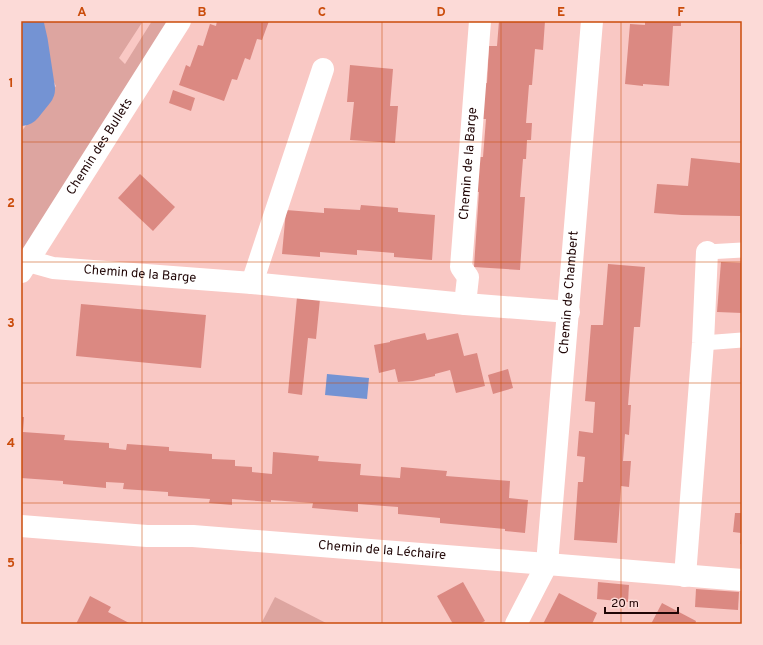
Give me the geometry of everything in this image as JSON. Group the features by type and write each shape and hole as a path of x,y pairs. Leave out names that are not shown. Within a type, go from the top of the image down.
{"street":[{"name":"Chemin des Bullets","path":"24,267 180,21"},
{"name":"Chemin de la Barge","path":"465,304 468,277 461,267 480,21"},
{"name":"Chemin de Chambert","path":"548,564 592,21"},
{"path":"252,283 323,69"},
{"path":"685,576 703,343 707,252"},
{"name":"Chemin de la Barge","path":"24,267 252,283 465,304 569,312"},
{"name":"Chemin de la Léchaire","path":"21,526 146,536 193,536 742,580"},
{"path":"516,624 548,564"}],"lane":[{"path":"707,252 742,250"},
{"path":"703,343 742,340"}],"shaded area":[{"path":"32,21 143,21 119,58 125,64 152,21 170,21 21,258 21,132 56,86 37,49"},
{"path":"275,597 328,624 261,624"}],"water":[{"path":"327,374 369,378 367,399 325,395"}],"building":[{"path":"217,21 269,21 262,40 257,39 250,60 245,58 237,80 232,79 224,101 179,85 186,65 190,67 198,45 203,46 210,24 216,26"},
{"path":"499,21 545,21 543,50 535,49 532,85 529,85 526,123 532,123 531,140 527,140 526,159 523,159 520,197 525,197 520,270 474,267 479,192 475,192 478,157 483,157 486,119 481,119 484,83 487,83 489,46 497,46"},
{"path":"645,21 681,21 681,26 673,26 669,86 625,84 630,24 645,25"},
{"path":"350,65 393,69 390,106 398,106 395,143 350,140 354,102 347,102"},
{"path":"173,90 195,98 191,111 169,103"},
{"path":"691,158 740,163 740,216 654,213 657,184 688,186"},
{"path":"140,174 175,207 153,231 118,198"},
{"path":"361,205 398,208 398,212 435,215 432,260 394,257 394,253 357,250 357,255 320,252 320,257 282,254 286,210 324,213 324,208 360,210"},
{"path":"721,262 742,263 742,313 717,312"},
{"path":"608,264 645,267 640,327 634,327 628,405 631,405 629,435 625,434 623,461 631,461 629,487 621,486 617,543 574,540 578,482 583,482 585,457 577,456 579,431 593,433 595,402 585,401 591,325 603,325"},
{"path":"297,297 320,299 316,339 308,338 302,395 288,393"},
{"path":"81,304 206,315 201,368 76,356"},
{"path":"425,333 427,340 458,333 464,356 477,353 485,386 456,393 450,370 435,374 435,376 413,381 398,382 395,369 379,373 374,345"},
{"path":"508,369 513,388 493,394 488,375"},
{"path":"21,417 24,417 23,432 65,435 64,440 109,443 109,448 126,450 127,444 169,447 169,451 212,454 212,459 235,460 235,466 252,467 252,472 272,474 273,452 319,456 318,461 361,464 360,475 400,478 401,467 447,471 446,476 510,481 509,498 528,500 525,533 505,531 505,529 440,523 440,518 398,514 398,507 358,504 358,512 312,508 313,503 232,499 232,505 209,503 210,499 168,496 168,492 123,489 124,483 106,482 106,488 63,484 63,481 21,478"},
{"path":"735,513 742,513 742,544 740,544 741,533 733,532"},
{"path":"463,582 485,621 479,624 453,624 437,596"},
{"path":"598,582 629,585 628,602 597,599"},
{"path":"696,589 739,592 738,610 695,607"},
{"path":"559,593 597,613 592,624 543,624"},
{"path":"90,596 111,607 108,612 131,624 76,624"},
{"path":"662,603 696,621 695,624 651,624"}],"waterway":[{"path":"21,21 33,89 21,104"}]}
